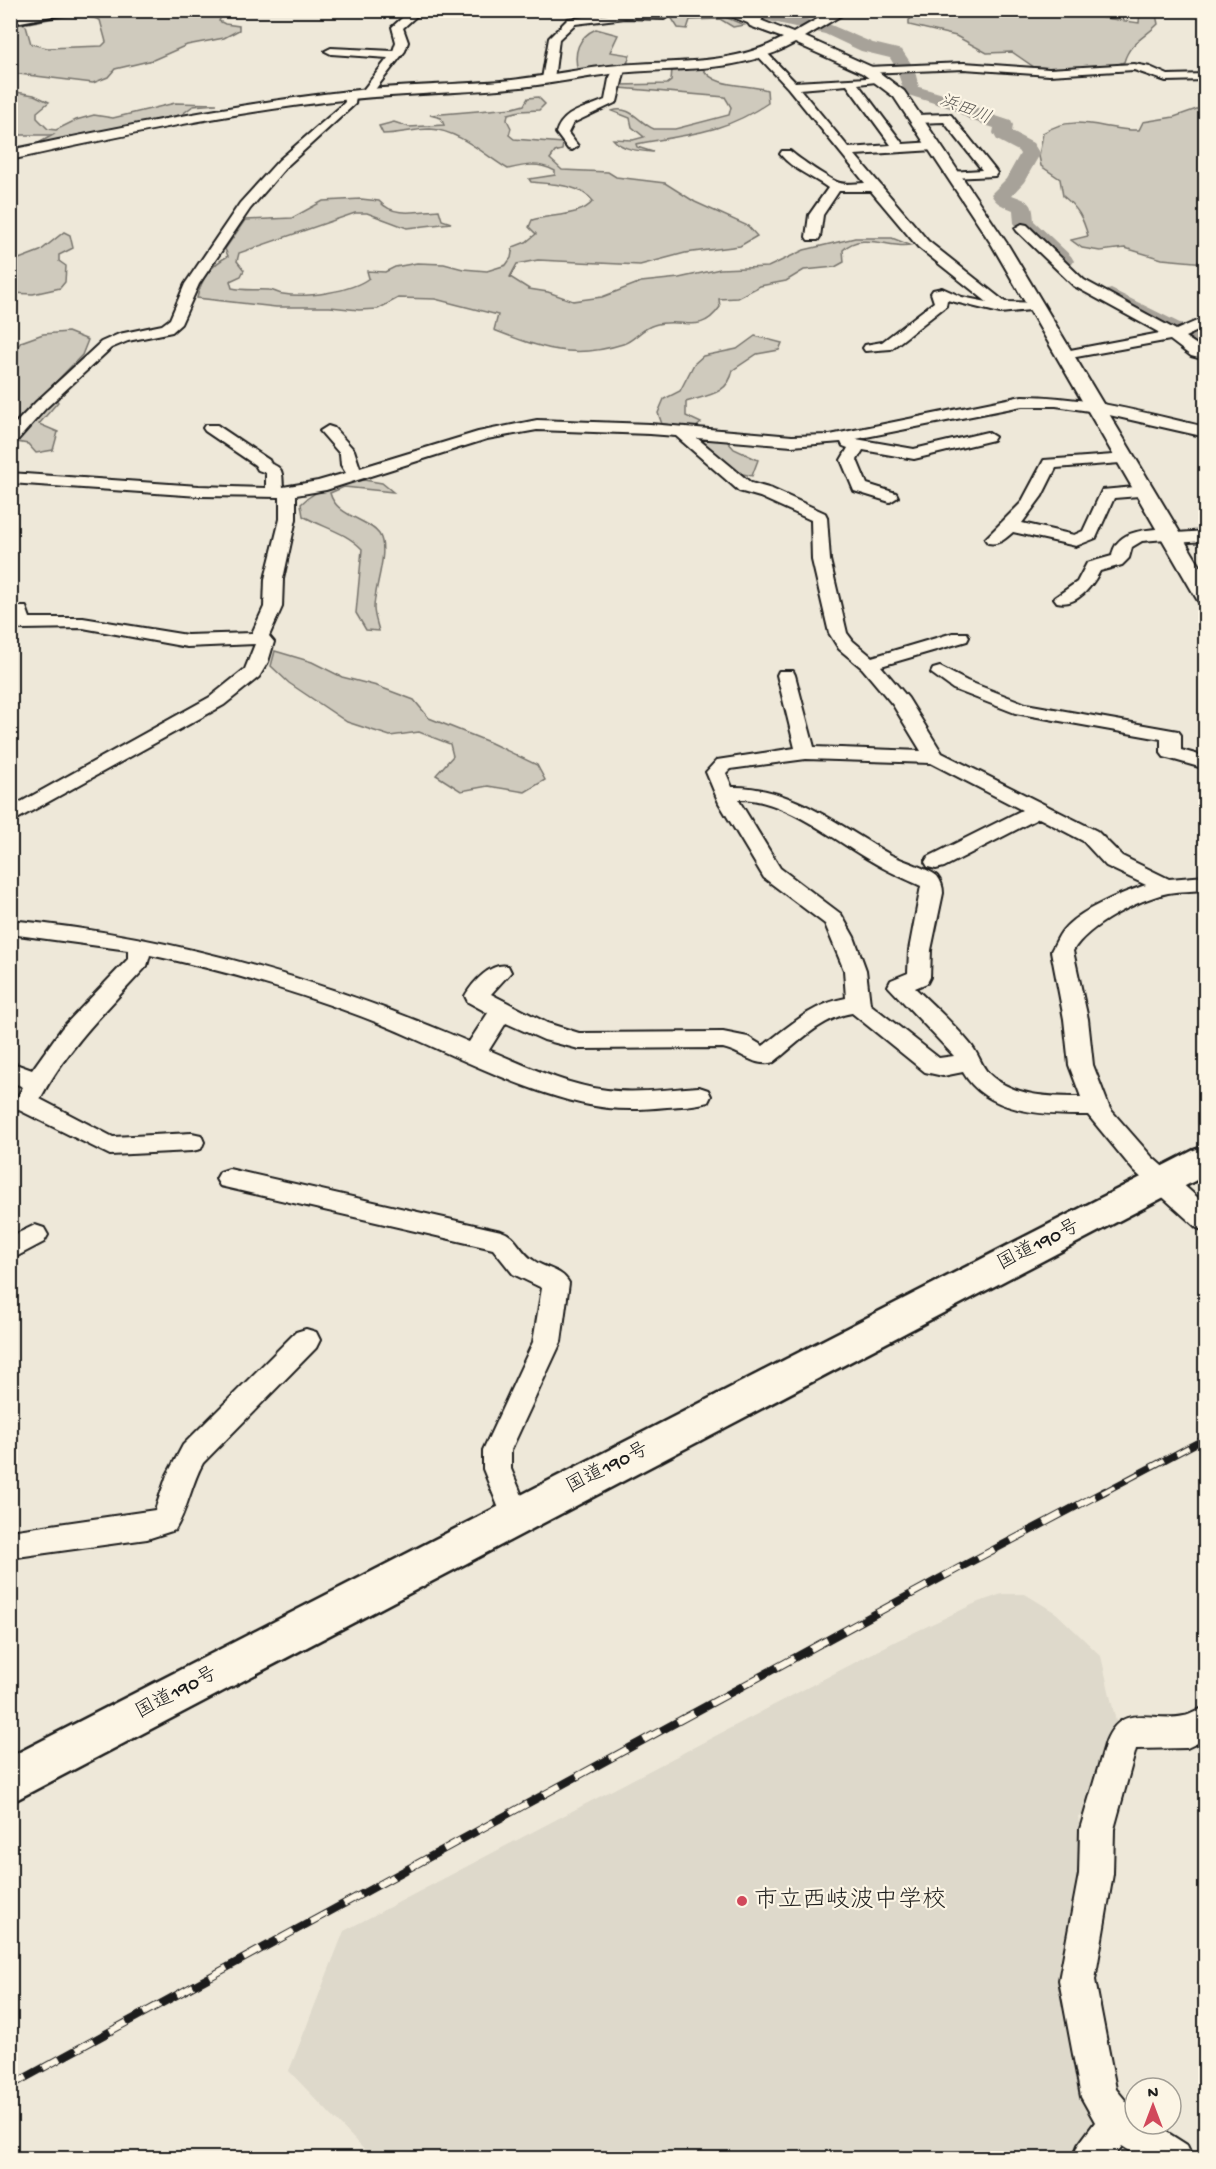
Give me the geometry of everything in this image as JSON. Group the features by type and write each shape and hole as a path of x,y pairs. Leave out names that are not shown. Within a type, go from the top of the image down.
{"main road":[{"path":"10,20 63,10"},
{"name":"国道190号","path":"10,1781 1206,1159"}],"street":[{"path":"10,439 41,405 106,345 124,337 167,329 176,321 192,284 244,206 283,163 343,111 396,55 402,42 397,27 418,10"},
{"path":"721,10 759,16 794,39 872,73 898,94 955,175 1036,306 1128,459 1206,596"},
{"path":"10,155 169,121 358,95 502,85 619,69 704,65 762,54 794,39 844,10"},
{"path":"548,79 554,38 567,19 625,15 664,16"},
{"path":"331,51 396,55"},
{"path":"762,54 788,81 923,244 989,297 1008,308"},
{"path":"788,81 906,69 964,66 1049,72 1134,67 1146,69 1166,78 1206,77"},
{"path":"572,146 562,133 563,127 573,116 611,102 619,69"},
{"path":"788,81 850,81 872,73"},
{"path":"850,81 899,148"},
{"path":"916,119 947,118 991,173 955,175"},
{"path":"845,152 934,146"},
{"path":"786,154 798,166 820,176 835,187 873,186"},
{"path":"813,237 816,215 835,187"},
{"path":"1022,228 1079,283 1181,334 1196,352 1206,356"},
{"path":"870,348 885,345 941,303 938,293 942,292 958,300 995,309 1036,306"},
{"path":"1065,355 1181,334 1206,321 1192,313 1206,308"},
{"path":"10,478 200,491 281,493 356,474 512,428 570,425 792,441 835,440 1022,401 1056,401 1096,407 1206,432"},
{"path":"211,428 263,463 264,466 274,470 288,519 274,579 273,606 259,638"},
{"path":"328,431 348,453 349,465 356,474"},
{"path":"681,432 745,487 766,493 819,517 821,560 834,622 846,645 868,664 901,702 935,757"},
{"path":"835,440 914,454 987,437"},
{"path":"858,445 849,460 860,488 890,498"},
{"path":"994,539 1011,526 1028,507 1050,463 1128,459"},
{"path":"1011,526 1076,541 1090,534 1108,494 1146,491"},
{"path":"1063,598 1084,585 1093,567 1120,558 1120,550 1134,537 1206,536"},
{"path":"10,612 20,611 22,624 83,623 187,642 259,638 265,642 259,662 252,673 224,696 191,717 10,817"},
{"path":"868,664 960,637"},
{"path":"940,672 960,685 1022,709 1171,735 1171,753 1206,763"},
{"path":"786,675 806,753"},
{"path":"969,1062 943,1067 933,1066 884,1029 858,1004 855,970 843,937 833,919 772,873 725,793 716,772 724,764 806,753 935,757 1090,836 1114,861 1166,886"},
{"path":"725,793 742,791 805,813 836,828 881,858 928,881 932,886 932,893 920,950 918,977 899,986 965,1054 980,1079 1000,1093 1019,1101 1039,1105 1096,1106"},
{"path":"936,861 1040,809"},
{"path":"1206,883 1166,886 1138,895 1085,922 1071,935 1062,951 1076,1019 1081,1065 1099,1113 1143,1164 1206,1221"},
{"path":"10,927 56,930 139,946 222,964 297,985 356,1005 545,1085 597,1098 643,1100 699,1096"},
{"path":"139,946 139,961 70,1034 47,1064 26,1103 110,1146 192,1142"},
{"path":"500,972 476,996 502,1011 561,1038 579,1041 723,1040 740,1043 759,1055 766,1056 813,1019 835,1008 858,1004"},
{"path":"474,1054 502,1011"},
{"path":"10,1070 36,1083"},
{"path":"229,1179 501,1241 522,1267 556,1283 547,1342 496,1450 497,1469 516,1517"},
{"path":"10,1250 35,1235"},
{"path":"10,1545 147,1526 165,1521 180,1475 193,1454 306,1340"},
{"path":"1174,2158 1118,2122 1099,2097 1077,1980 1096,1874 1097,1829 1122,1742 1130,1732 1187,1731 1206,1722"},
{"path":"1091,2158 1118,2122"}],"shaded area":[{"path":"1077,10 1076,14 1139,23 1140,11 1155,10 1158,24 1133,45 1124,62 1113,66 1068,69 1034,67 1012,52 987,53 956,36 909,25 909,20 918,14 933,11"},
{"path":"77,11 224,11 219,21 239,26 239,30 224,38 187,45 153,60 115,69 108,77 93,83 11,73 11,68 17,65 11,62 10,24 20,23 26,26 31,44 47,48 102,46 106,42 100,20 73,16 27,23"},
{"path":"675,11 711,11 744,25 733,27 720,19 690,20 687,29 678,28 671,17 677,14"},
{"path":"596,29 618,35 610,52 630,55 627,64 578,71 576,58 578,46 585,36"},
{"path":"688,67 703,69 723,83 767,90 768,103 720,127 636,144 637,147 653,152 626,148 617,143 613,139 633,140 644,137 632,127 630,118 612,111 630,112 654,129 675,129 729,115 731,107 725,97 620,88 619,85 667,84 671,81 672,69"},
{"path":"10,91 34,95 49,102 37,112 37,118 48,129 56,130 76,120 94,115 113,118 175,103 217,104 193,106 181,115 37,144 53,135 11,135"},
{"path":"538,97 545,104 539,110 508,114 507,120 511,128 509,135 514,139 563,143 562,150 555,152 550,159 562,170 608,172 616,177 665,183 695,202 748,226 757,236 740,246 685,253 640,265 538,260 517,264 510,277 529,289 548,292 573,301 602,297 641,282 679,278 720,269 768,267 804,250 855,238 892,238 910,245 867,241 850,244 843,250 844,262 835,267 804,270 786,281 760,286 737,298 719,299 720,307 705,321 697,324 654,325 627,342 605,349 588,351 557,350 527,342 494,330 498,315 435,299 398,298 378,309 359,310 330,307 276,307 197,298 208,273 228,256 225,249 245,220 292,218 323,201 361,199 379,201 399,212 439,210 442,220 451,223 407,228 367,213 355,213 239,253 237,261 244,270 241,276 230,281 232,288 271,290 292,295 315,294 340,290 361,283 369,278 367,271 385,272 395,267 417,263 444,264 463,269 487,271 506,265 511,258 513,247 526,242 536,234 529,227 532,220 581,210 593,201 573,188 531,182 529,179 555,175 555,171 549,168 537,165 508,169 461,138 440,130 383,134 379,126 394,122 409,127 444,125 441,118 430,115 513,108 524,105 528,98"},
{"path":"1205,106 1205,263 1162,259 1125,248 1100,251 1082,248 1071,240 1088,236 1079,214 1063,196 1060,179 1041,166 1039,156 1043,133 1055,127 1078,123 1139,130 1143,122 1174,117"},
{"path":"64,232 70,235 73,248 59,255 59,261 66,266 65,282 60,288 33,294 11,293 11,262 40,251"},
{"path":"68,332 88,340 82,355 49,389 58,402 39,424 58,432 53,450 36,453 28,444 11,441 11,355 21,342 43,334"},
{"path":"755,336 782,343 779,350 757,354 733,370 726,385 716,393 686,402 686,416 701,423 695,428 662,424 658,413 664,399 680,391 694,364 703,356 737,349"},
{"path":"703,437 727,441 734,449 758,460 752,476 734,472 699,440"},
{"path":"364,480 382,483 393,492 344,487 330,493 333,501 339,507 374,529 382,541 382,559 374,608 379,631 366,630 356,613 362,549 342,534 303,516 301,504 322,490"},
{"path":"275,651 312,662 342,677 377,686 414,700 429,718 489,742 537,765 545,780 525,792 488,786 461,791 436,775 453,756 450,744 419,732 390,736 347,722 289,683 271,666"},
{"name":"市立西岐波中学校","path":"1002,1594 1025,1594 1056,1613 1101,1656 1117,1726 1093,1813 1078,1816 1086,1871 1099,2135 1079,2158 372,2158 289,2071 344,1931 894,1642 976,1603"}],"waterway":[{"name":"浜田川","path":"745,10 831,30 867,47 896,54 905,68 911,90 960,105 977,116 1004,125 1002,133 1004,136 1026,147 1030,154 1014,182 1001,194 1003,198 1023,207 1024,223 1063,261"},
{"name":"浜田川","path":"1111,296 1190,337 1206,350"}],"railway":[{"path":"1102,1493 1206,1438"},
{"path":"10,2086 959,1568 1105,1491"}],"place":[{"name":"市立西岐波中学校","path":"742,1901"}]}
